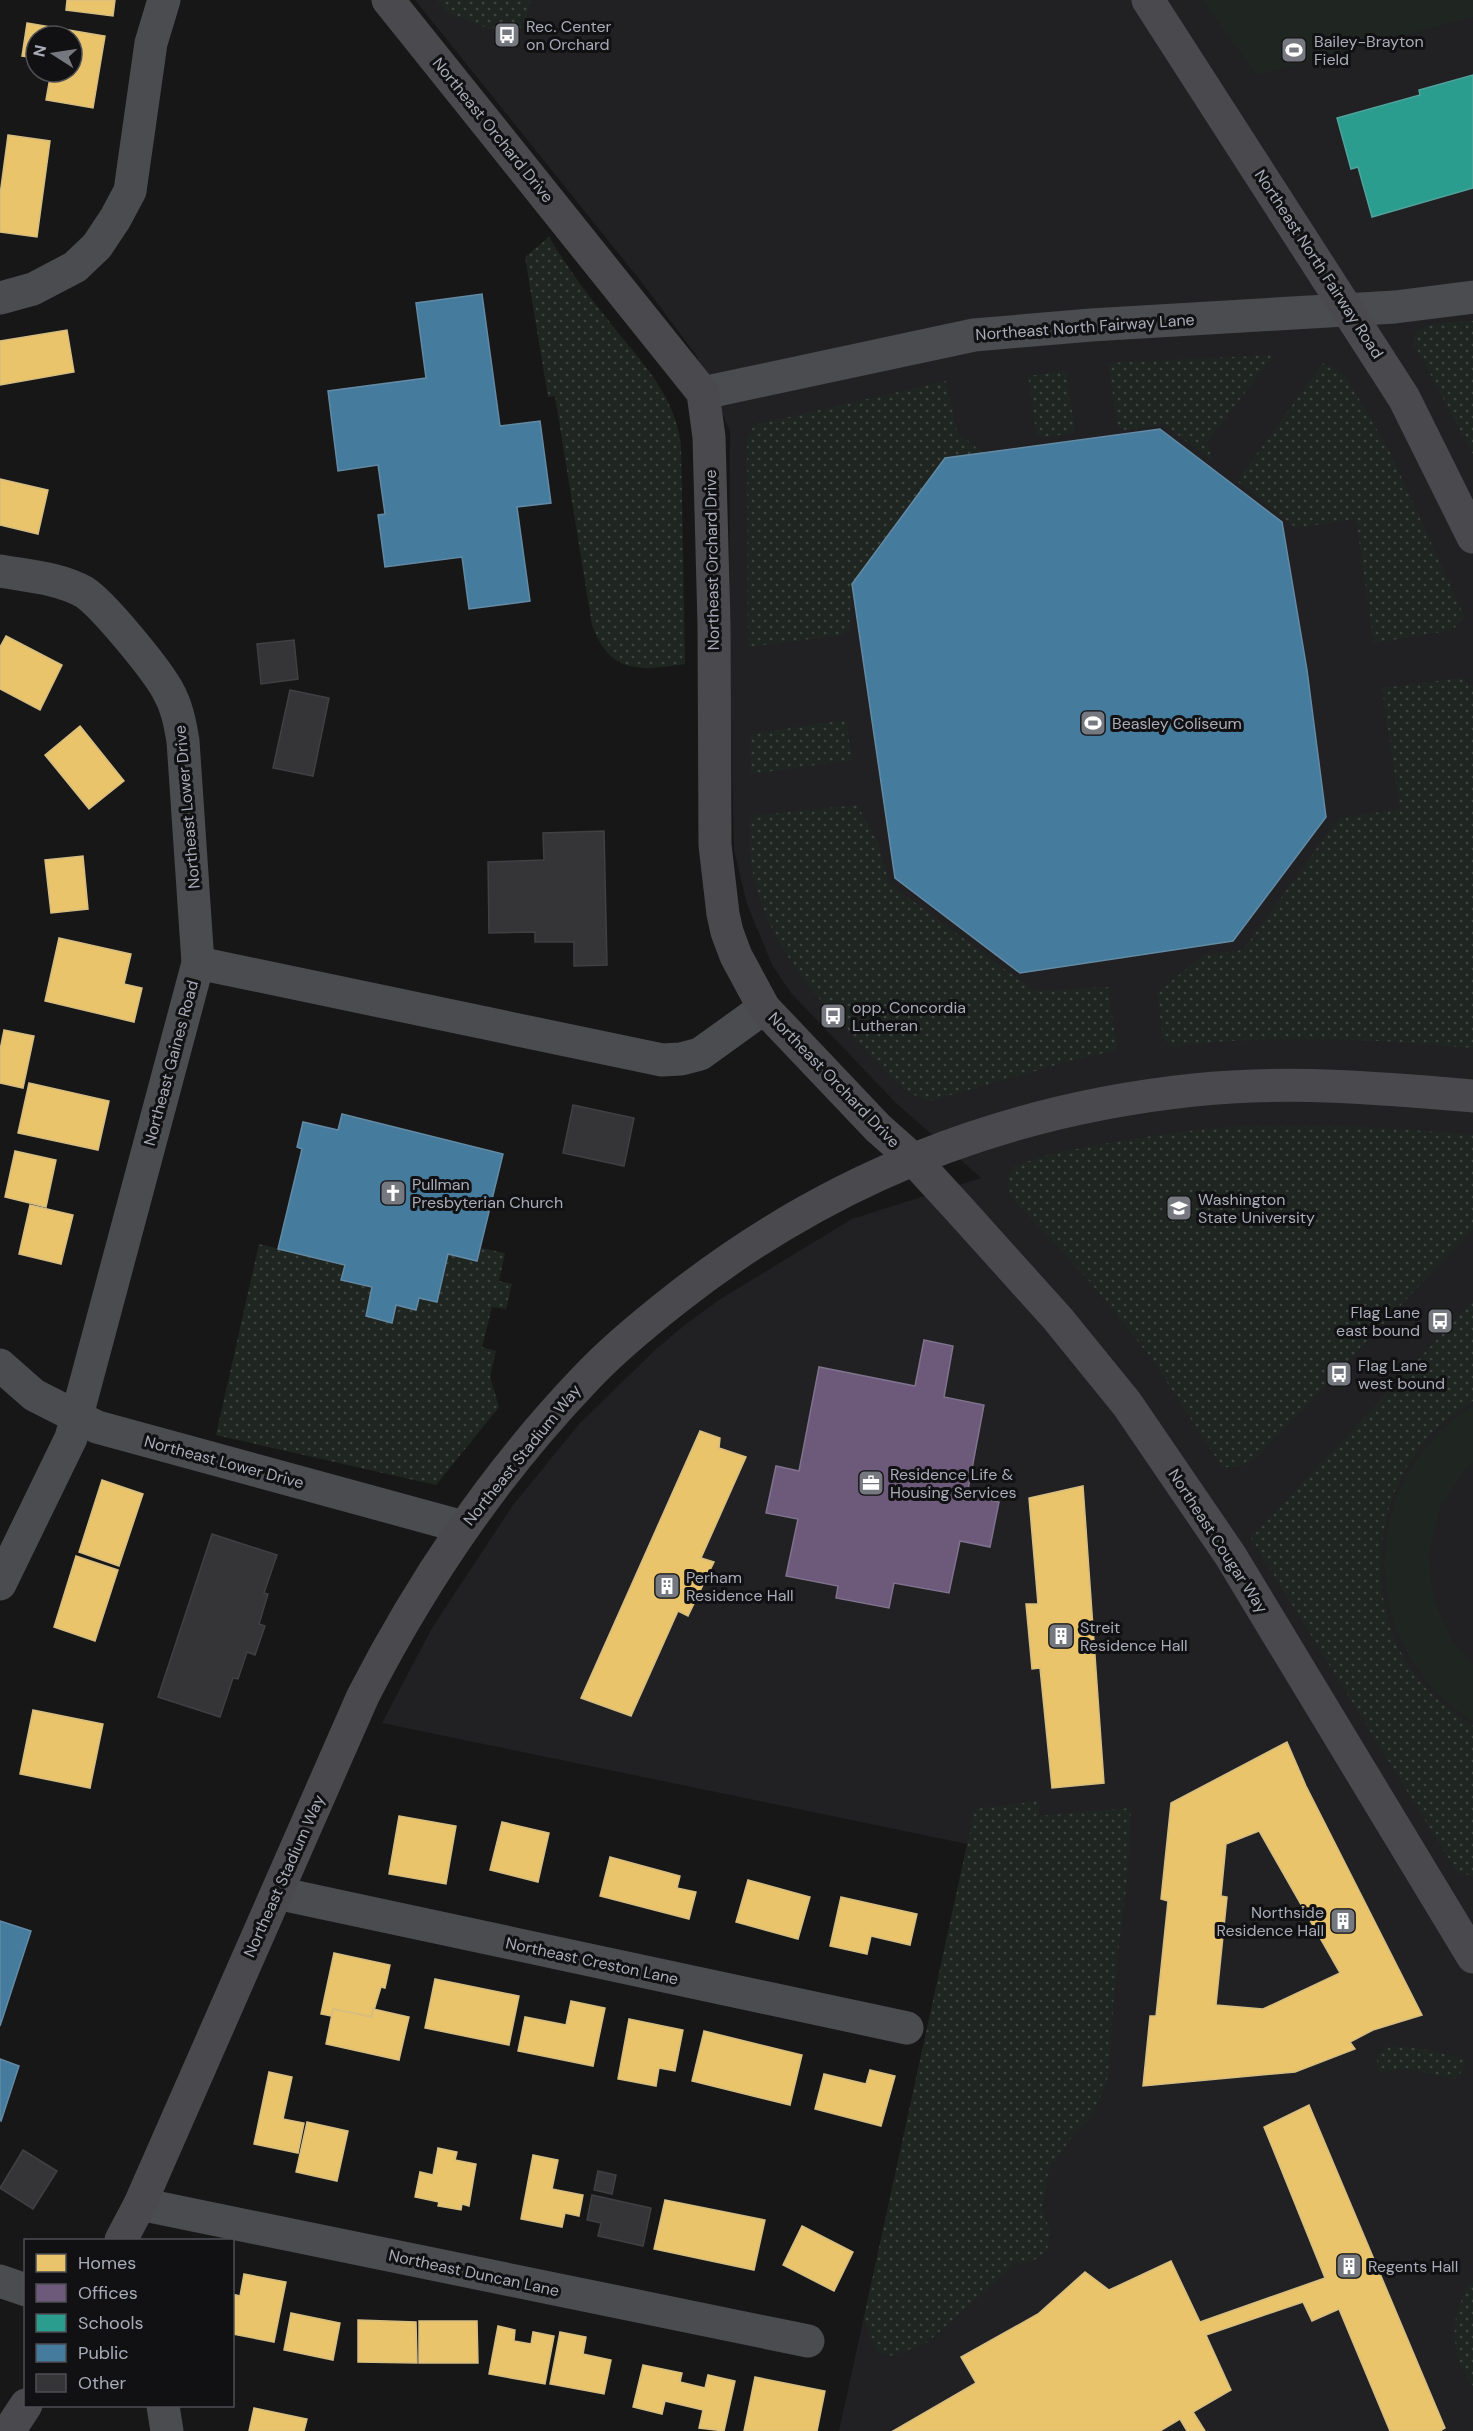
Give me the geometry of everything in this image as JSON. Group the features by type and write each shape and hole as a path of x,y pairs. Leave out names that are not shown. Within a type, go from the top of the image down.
{"street":[{"path":"0,298 33,289 75,267 97,246 116,219 130,191 151,43 164,0"},
{"name":"Northeast Orchard Drive","path":"388,0 703,393 709,436 714,612 715,845 727,932 736,956 764,1008 878,1128 914,1160"},
{"name":"Northeast North Fairway Road","path":"1148,0 1404,398 1473,537"},
{"name":"Northeast North Fairway Lane","path":"703,393 974,335 1091,325 1395,307 1473,297"},
{"name":"Northeast Lower Drive","path":"0,571 63,582 85,593 111,618 168,690 179,716 183,741 198,963"},
{"name":"Northeast Gaines Road","path":"0,1584 71,1438 198,963 662,1060 681,1059 700,1054 764,1008"},
{"name":"Northeast Stadium Way","path":"122,2239 140,2204 369,1685 396,1633 463,1527 537,1432 587,1376 645,1323 716,1268 775,1229 851,1187 977,1135 1057,1113 1132,1099 1247,1086 1347,1086 1473,1096"},
{"name":"Northeast Cougar Way","path":"914,1160 1058,1319 1127,1404 1230,1555 1473,1957"},
{"name":"Northeast Lower Drive","path":"0,1365 34,1395 97,1427 463,1527"},
{"name":"Northeast Creston Lane","path":"277,1893 907,2028"},
{"name":"Northeast Duncan Lane","path":"140,2204 808,2342"},
{"path":"0,2282 24,2289"},
{"path":"9,2431 25,2407"},
{"path":"163,2407 167,2431"}],"shaded area":[{"name":"Washington State University","path":"415,0 1473,0 1473,2431 839,2431 967,1844 382,1723 432,1628 513,1505 580,1423 655,1350 722,1298 852,1219 981,1178 895,1102 791,993 772,965 747,904 734,850 729,659 730,431 696,355 643,284"},
{"path":"437,0 531,0 522,29 502,25 497,32 447,12"},
{"name":"Bailey-Brayton Field","path":"1202,0 1473,0 1473,17 1257,75"},
{"path":"549,237 584,290 654,378 677,427 681,446 685,664 654,668 628,666 617,661 608,653 599,641 592,625 555,396 548,397 525,257"},
{"path":"1473,321 1473,454 1413,342 1415,335 1428,326 1447,322"},
{"path":"1274,355 1207,442 1213,461 1163,424 1125,430 1118,427 1108,363"},
{"path":"1323,363 1345,375 1390,452 1464,616 1453,630 1374,643 1356,519 1296,528 1237,481"},
{"path":"1066,371 1075,433 1037,438 1028,376"},
{"path":"946,381 957,432 983,453 945,458 852,584 849,629 843,635 748,647 747,440 754,425"},
{"path":"1461,678 1473,686 1473,1048 1322,1039 1247,1040 1172,1047 1163,1038 1157,993 1203,955 1243,950 1339,818 1400,809 1382,688"},
{"path":"846,720 852,760 751,774 750,734"},
{"path":"857,805 877,841 890,884 1034,991 1108,987 1117,1050 930,1101 903,1088 827,1008 791,961 764,911 755,883 750,853 750,816"},
{"path":"1245,1126 1344,1126 1473,1134 1473,1229 1256,1458 1240,1466 1222,1467 1152,1359 1086,1277 1014,1200 1009,1192 1008,1184 1013,1167 1053,1154 1168,1134"},
{"path":"259,1244 345,1265 342,1280 372,1287 366,1316 391,1322 396,1305 419,1298 437,1301 448,1254 477,1261 481,1248 505,1253 499,1281 512,1284 506,1309 492,1307 482,1347 496,1351 490,1377 499,1407 436,1485 216,1435"},
{"path":"1473,1301 1473,1401 1435,1430 1405,1469 1392,1499 1384,1531 1380,1564 1383,1597 1391,1629 1404,1659 1429,1692 1473,1726 1473,1876 1457,1872 1251,1538"},
{"path":"1473,1406 1473,1463 1463,1471 1439,1510 1428,1555 1434,1601 1453,1643 1473,1664 1473,1721 1434,1689 1407,1651 1390,1609 1384,1564 1390,1519 1407,1476 1434,1438"},
{"path":"1038,1801 1039,1816 1131,1808 1127,1882 1116,1968 1108,2077 1089,2119 1074,2134 1049,2169 1042,2208 1050,2231 1047,2251 1033,2261 1016,2263 928,2342 892,2356 876,2351 864,2317 975,1809"},
{"path":"1390,2047 1446,2054 1465,2060 1463,2069 1453,2079 1410,2069 1383,2073 1378,2070 1379,2052"},
{"path":"1473,2281 1473,2386 1460,2361 1455,2334 1459,2307"}],"building: Homes":[{"path":"67,0 115,0 113,16 66,10"},
{"path":"84,32 105,36 93,108 46,100 49,84 84,84"},
{"path":"8,135 50,141 37,237 0,232 0,195"},
{"path":"67,330 74,372 0,385 0,341"},
{"path":"0,479 48,490 38,534 0,525"},
{"path":"6,636 62,665 40,710 0,689 0,647"},
{"path":"80,726 124,781 89,809 45,755"},
{"path":"83,856 88,909 51,913 45,860"},
{"path":"59,938 131,954 124,984 142,988 134,1022 45,1001"},
{"path":"4,1030 34,1036 23,1088 0,1083 0,1050"},
{"path":"29,1083 109,1101 98,1150 18,1133"},
{"path":"15,1151 56,1160 46,1207 5,1197"},
{"path":"30,1205 73,1215 61,1264 19,1254"},
{"name":"Perham Residence Hall","path":"700,1431 720,1438 719,1448 746,1457 701,1558 714,1562 688,1616 678,1611 631,1716 581,1698"},
{"path":"102,1480 143,1494 119,1566 79,1552"},
{"name":"Streit Residence Hall","path":"1083,1486 1104,1783 1052,1788 1040,1668 1032,1669 1026,1604 1038,1604 1029,1498"},
{"path":"76,1556 118,1570 95,1641 54,1627"},
{"path":"33,1710 103,1724 90,1788 20,1774"},
{"name":"Northside Residence Hall","path":"1287,1742 1306,1786 1422,2015 1373,2030 1350,2042 1355,2049 1295,2072 1143,2086 1150,2016 1156,2016 1168,1901 1161,1899 1171,1803","holes":["1259,1831 1340,1973 1263,2009 1216,2005 1227,1897 1221,1896 1226,1844"]},
{"path":"399,1816 456,1826 446,1884 389,1874"},
{"path":"502,1822 549,1833 538,1882 490,1870"},
{"path":"610,1857 680,1876 677,1888 696,1892 689,1919 600,1896"},
{"path":"748,1880 810,1897 798,1939 736,1922"},
{"path":"841,1897 917,1914 910,1945 871,1936 867,1954 830,1946"},
{"path":"334,1953 390,1965 385,1988 381,1987 372,2017 333,2009 332,2016 321,2014"},
{"path":"435,1979 519,1996 509,2045 425,2028"},
{"path":"571,2001 605,2008 593,2066 518,2051 525,2017 566,2025"},
{"path":"333,2009 372,2017 373,2009 409,2017 399,2060 326,2044"},
{"path":"629,2019 683,2030 675,2071 659,2068 656,2086 618,2079"},
{"path":"704,2031 802,2055 790,2105 692,2081"},
{"path":"870,2070 895,2076 881,2126 815,2109 824,2074 866,2084"},
{"path":"269,2072 292,2077 283,2119 304,2123 298,2153 254,2144"},
{"name":"Regents Hall","path":"1309,2105 1445,2428 1440,2431 1390,2431 1339,2309 1312,2321 1303,2302 1206,2335 1231,2390 1193,2412 1205,2431 1187,2431 1180,2419 1160,2431 893,2431 976,2383 961,2357 1038,2314 1085,2272 1109,2290 1171,2261 1200,2322 1325,2278 1264,2127"},
{"path":"307,2122 348,2131 337,2181 296,2172"},
{"path":"438,2148 457,2152 455,2160 476,2164 469,2206 462,2204 461,2210 438,2206 439,2202 415,2197 420,2172 433,2175"},
{"path":"533,2155 558,2160 552,2189 583,2195 579,2216 565,2213 562,2227 521,2219"},
{"path":"665,2200 765,2220 754,2270 654,2249"},
{"path":"802,2226 853,2252 834,2291 783,2265"},
{"path":"244,2274 286,2282 274,2342 234,2334 234,2294 240,2296"},
{"path":"291,2313 340,2323 333,2360 284,2350"},
{"path":"358,2320 416,2322 417,2363 358,2362"},
{"path":"419,2321 477,2321 478,2363 419,2363"},
{"path":"498,2326 515,2330 514,2341 531,2344 533,2332 554,2336 545,2384 489,2374"},
{"path":"560,2332 586,2337 583,2354 611,2360 604,2394 550,2384"},
{"path":"643,2365 682,2373 680,2382 705,2388 708,2375 735,2381 724,2431 699,2428 703,2410 665,2401 662,2414 633,2407"},
{"path":"755,2377 825,2391 817,2431 744,2431"},
{"path":"254,2408 307,2419 304,2431 249,2431"}],"building: Offices":[{"name":"Residence Life & Housing Services","path":"924,1340 953,1346 944,1397 984,1405 967,1495 999,1502 990,1547 960,1541 949,1593 894,1583 889,1608 836,1598 838,1586 786,1576 798,1519 766,1513 776,1466 799,1471 819,1367 915,1386"}],"building: Schools":[{"path":"1473,75 1473,188 1372,217 1358,167 1351,169 1337,118 1420,95 1419,90"}],"building: Public":[{"path":"482,294 500,426 540,421 551,503 517,507 530,601 469,609 462,557 385,567 378,515 385,514 378,465 338,471 328,391 426,378 416,303"},
{"name":"Beasley Coliseum","path":"1160,429 1282,522 1307,670 1326,817 1233,941 1020,973 895,878 852,584 945,458"},
{"name":"Pullman Presbyterian Church","path":"342,1114 503,1154 477,1261 448,1254 437,1302 419,1298 416,1310 396,1305 392,1323 366,1316 372,1287 341,1280 345,1265 278,1249 302,1149 297,1147 303,1122 338,1130"},
{"path":"0,1921 31,1931 0,2026"},
{"path":"0,2059 19,2066 1,2121 0,2120"}],"building: Other":[{"path":"294,640 298,679 261,684 257,644"},
{"path":"290,690 329,698 313,776 273,768"},
{"path":"604,831 607,965 574,966 574,942 535,942 535,932 489,933 488,862 544,860 543,833"},
{"path":"573,1105 634,1118 624,1166 563,1153"},
{"path":"212,1534 277,1555 264,1593 268,1594 259,1624 265,1626 255,1655 247,1652 238,1679 233,1678 220,1717 158,1697"},
{"path":"23,2150 57,2171 33,2209 0,2188"},
{"path":"598,2171 616,2175 612,2194 594,2190"},
{"path":"592,2195 651,2208 643,2246 598,2236 601,2223 587,2220"}],"place":[{"name":"Rec. Center on Orchard","path":"507,35"},
{"name":"Bailey-Brayton Field","path":"1294,50"},
{"name":"Beasley Coliseum","path":"1093,723"},
{"name":"opp. Concordia Lutheran","path":"833,1016"},
{"name":"Pullman Presbyterian Church","path":"393,1193"},
{"name":"Washington State University","path":"1179,1208"},
{"name":"Flag Lane east bound","path":"1440,1321"},
{"name":"Flag Lane west bound","path":"1339,1374"},
{"name":"Residence Life & Housing Services","path":"871,1483"},
{"name":"Perham Residence Hall","path":"667,1586"},
{"name":"Streit Residence Hall","path":"1061,1636"},
{"name":"Northside Residence Hall","path":"1343,1921"},
{"name":"Regents Hall","path":"1349,2266"}]}
